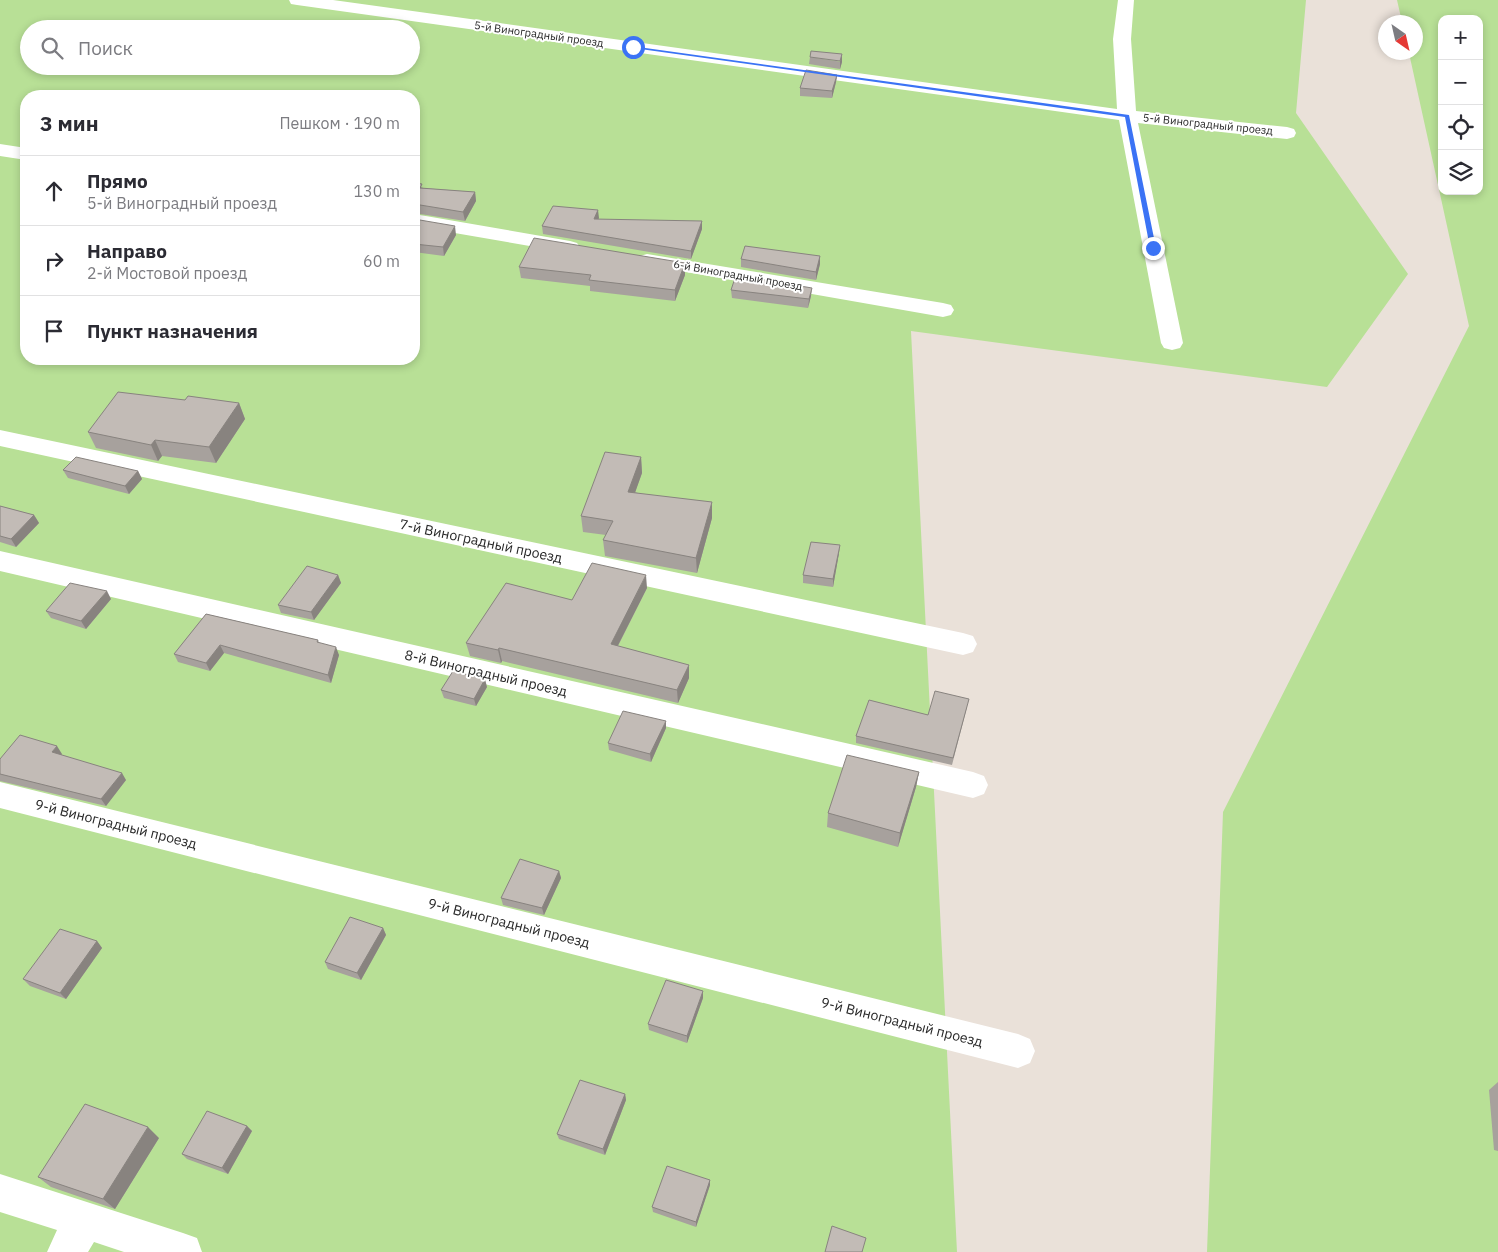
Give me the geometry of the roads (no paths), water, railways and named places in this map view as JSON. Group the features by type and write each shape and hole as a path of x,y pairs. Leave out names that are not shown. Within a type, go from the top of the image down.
{"lane":[{"name":"5-й Виноградный проезд","path":"297,0 1127,116 1287,133"},
{"path":"1126,0 1122,39 1127,116 1172,343"},
{"path":"0,150 20,153"},
{"path":"420,221 590,250"},
{"name":"6-й Виноградный проезд","path":"630,257 943,310"},
{"name":"7-й Виноградный проезд","path":"0,438 963,644"},
{"name":"8-й Виноградный проезд","path":"0,560 973,785"},
{"name":"9-й Виноградный проезд","path":"0,795 1018,1051"},
{"path":"0,1193 182,1252"},
{"path":"66,1252 85,1221"}]}
